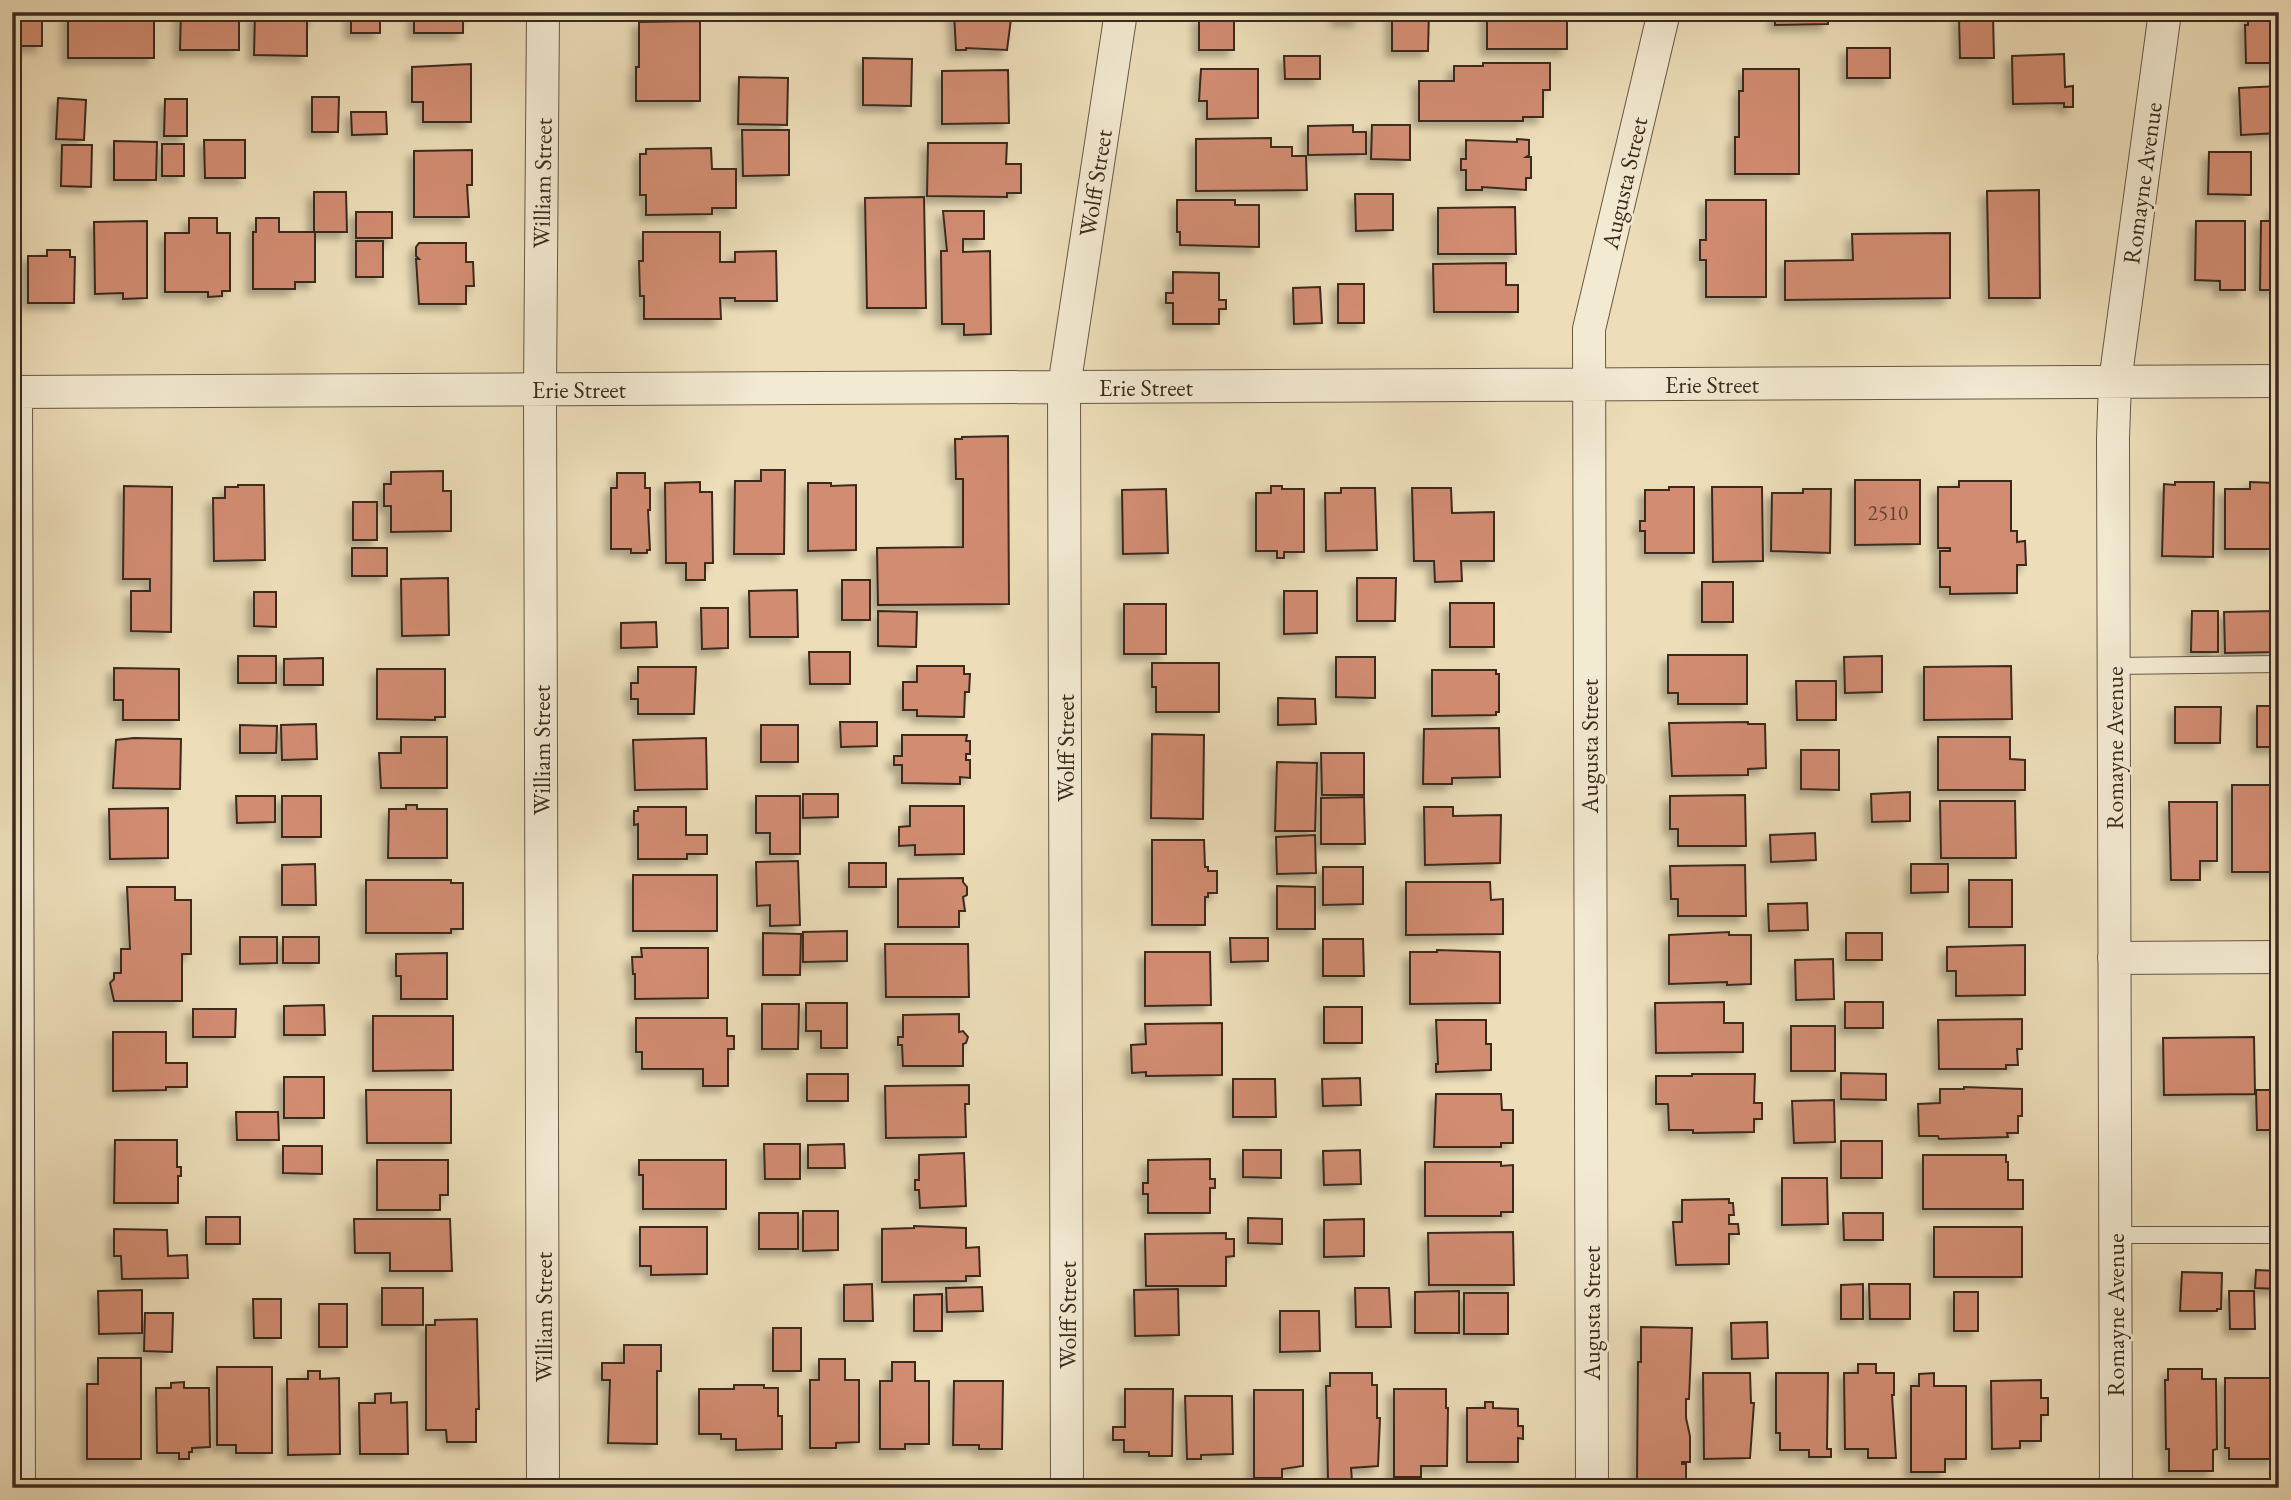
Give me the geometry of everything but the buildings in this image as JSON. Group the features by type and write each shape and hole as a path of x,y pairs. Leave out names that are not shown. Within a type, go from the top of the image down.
{"street":[{"name":"William Street","path":"543,1488 540,390 544,12"},
{"name":"Wolff Street","path":"1068,1488 1064,387 1121,12"},
{"name":"Augusta Street","path":"1592,1488 1589,329 1664,12"},
{"name":"Romayne Avenue","path":"2116,1488 2113,666 2115,382 2165,12"},
{"name":"Erie Street","path":"14,392 2279,381"},
{"path":"14,392 19,1488"},
{"path":"2114,958 2279,957"}],"lane":[{"path":"2113,666 2279,664"},
{"path":"2115,1235 2279,1235"}]}
